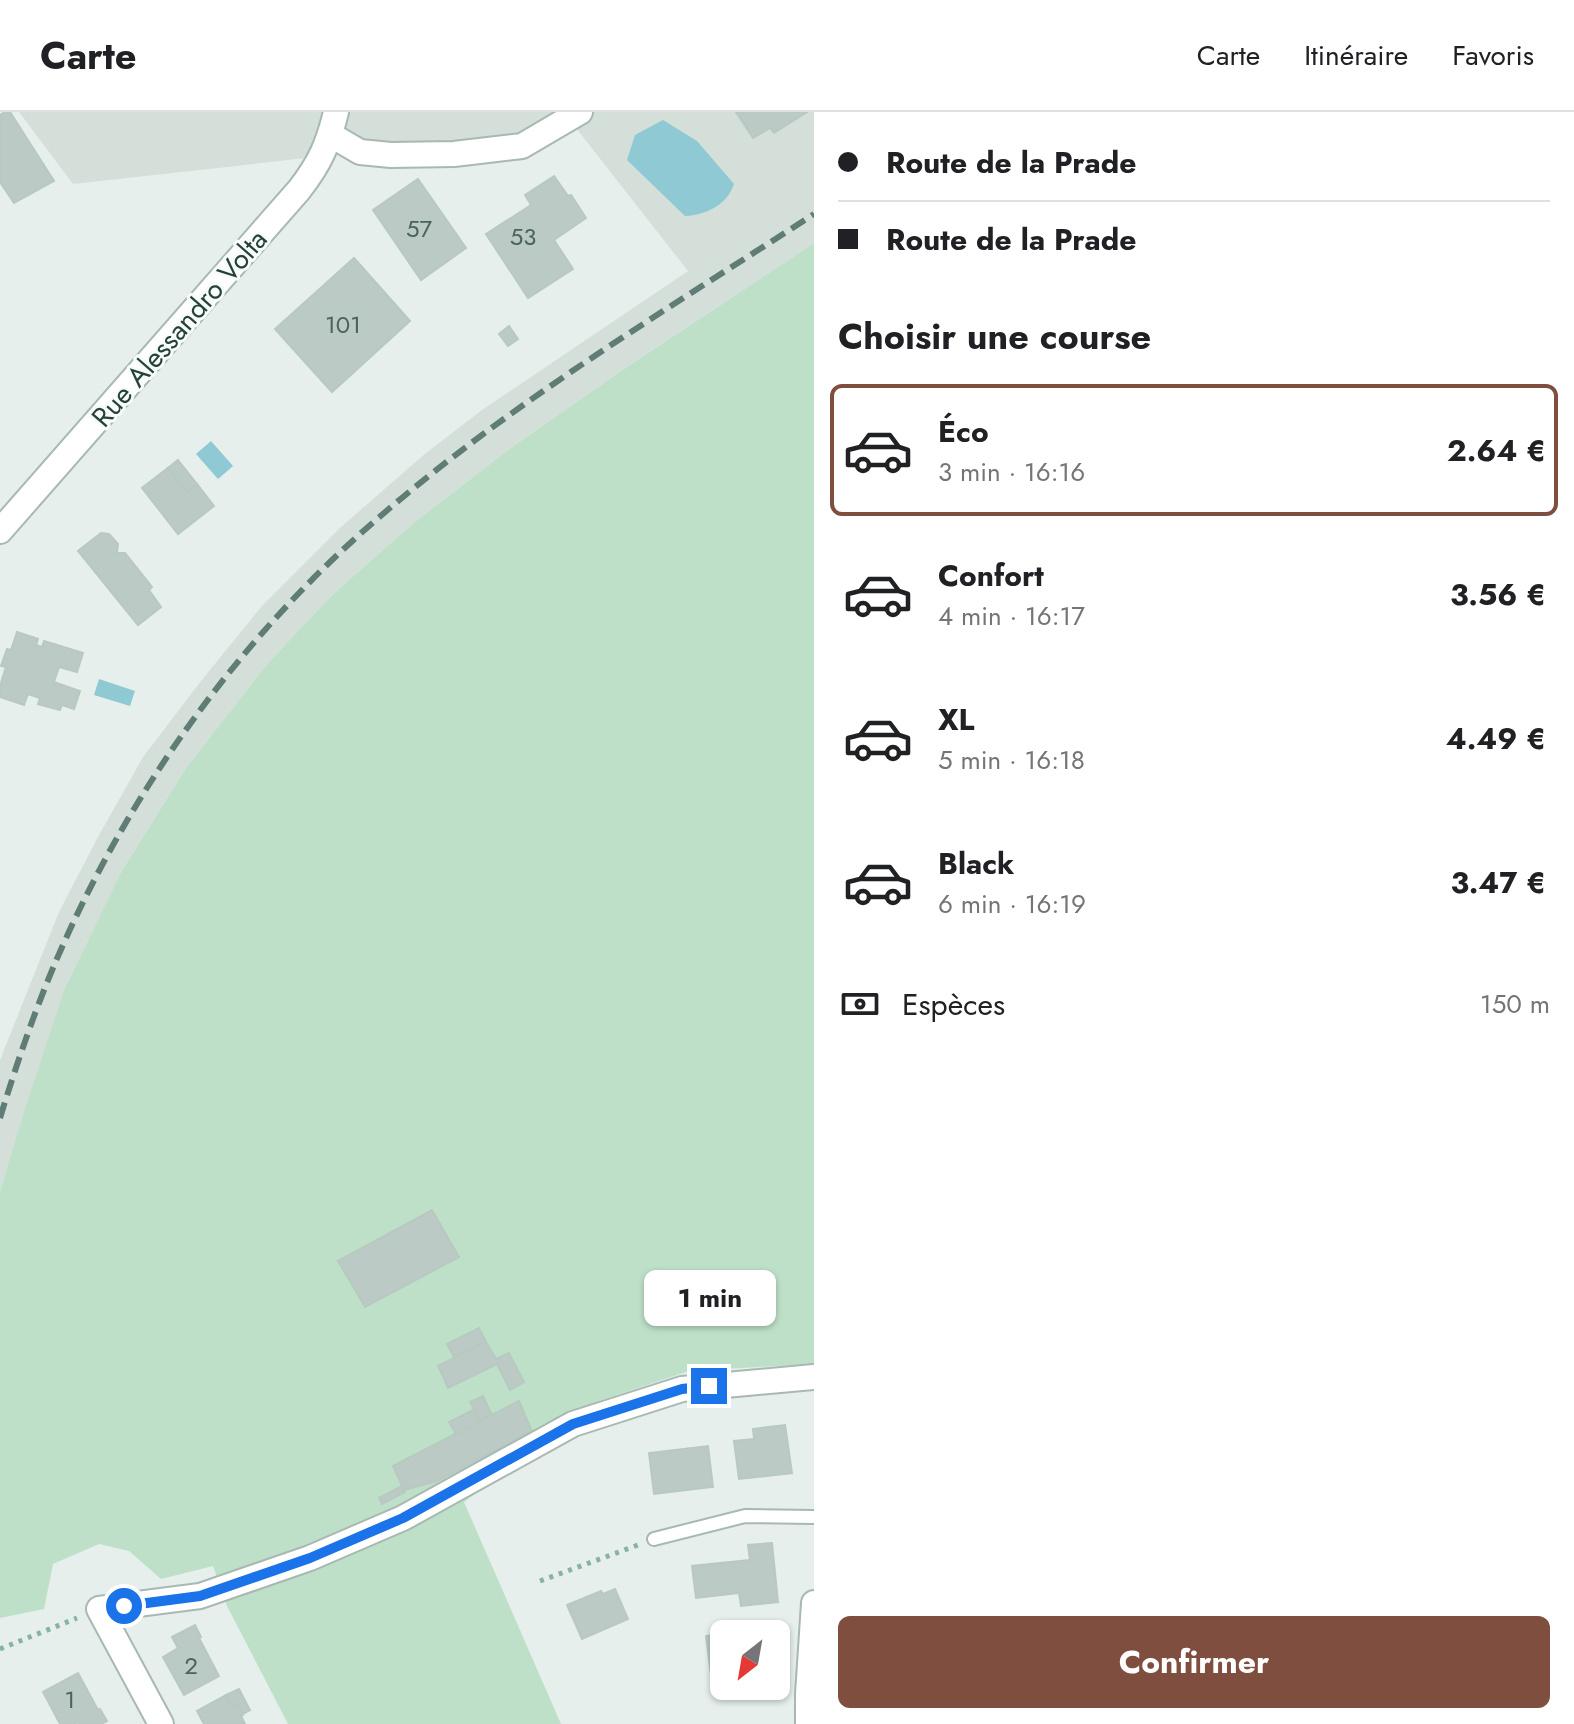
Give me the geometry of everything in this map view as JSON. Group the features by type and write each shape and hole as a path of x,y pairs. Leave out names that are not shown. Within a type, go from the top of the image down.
{"street":[{"path":"333,123 360,152 454,154 522,146 580,112"},
{"name":"Rue Alessandro Volta","path":"0,531 299,190 318,166 333,123"},
{"path":"161,1724 99,1609 200,1596 310,1558 403,1518 573,1424 614,1410 682,1389 814,1377"},
{"path":"808,1724 814,1603"}],"lane":[{"path":"654,1539 745,1516 814,1517"}],"path":[{"path":"540,1581 654,1539"},
{"path":"0,1649 99,1609"}],"shaded area":[{"path":"19,112 814,112 814,243 512,447 416,521 332,595 268,663 186,768 120,874 64,990 0,1192 0,1061 59,912 143,757 261,607 341,527 426,453 482,410 688,271 576,128 73,184"}],"green space":[{"path":"814,243 814,1364 689,1371 599,1401 464,1502 561,1724 288,1724 227,1606 213,1566 161,1579 129,1551 99,1544 53,1564 44,1609 0,1618 0,1192 64,990 120,874 186,768 268,663 332,595 416,521 512,447"}],"water":[{"path":"663,120 697,141 734,184 726,198 715,208 685,216 627,160 635,135"},
{"path":"211,441 233,466 218,479 196,454"},
{"path":"99,679 135,691 130,706 94,695"}],"building":[{"path":"10,112 54,181 14,203 0,182 0,115"},
{"path":"736,112 807,112 774,133 770,128 753,138"},
{"path":"554,176 586,218 554,240 573,269 528,298 486,234 531,205 525,195"},
{"path":"418,179 466,248 421,280 373,210"},
{"path":"354,258 410,321 332,392 275,329"},
{"path":"509,326 518,339 508,346 499,334"},
{"path":"178,460 197,484 187,492 168,468"},
{"path":"168,468 187,492 197,484 214,506 178,534 142,488"},
{"path":"101,533 109,534 118,544 117,553 125,553 152,587 149,590 161,607 138,625 78,551"},
{"path":"17,632 38,639 36,645 42,647 44,641 83,653 77,672 59,667 54,682 80,691 74,709 62,705 60,710 38,704 40,698 28,694 24,705 0,697 6,667 1,666"},
{"path":"432,1210 459,1257 365,1307 338,1261"},
{"path":"479,1328 486,1342 454,1357 447,1344"},
{"path":"486,1342 496,1359 509,1353 524,1382 510,1390 497,1364 448,1388 438,1366"},
{"path":"483,1396 492,1415 480,1421 470,1402"},
{"path":"519,1401 532,1431 437,1481 404,1490 393,1466"},
{"path":"473,1410 479,1422 456,1434 449,1422"},
{"path":"785,1425 792,1473 739,1479 734,1441 754,1439 753,1429"},
{"path":"708,1446 713,1487 654,1494 649,1453"},
{"path":"402,1486 405,1492 382,1504 379,1498"},
{"path":"772,1543 778,1602 741,1606 739,1593 696,1598 692,1566 750,1560 748,1545"},
{"path":"615,1589 628,1619 582,1639 567,1605 601,1591 603,1594"},
{"path":"195,1625 219,1676 184,1695 163,1657 178,1648 172,1637"},
{"path":"710,1635 710,1667 706,1636"},
{"path":"78,1673 107,1721 101,1724 60,1724 43,1692"},
{"path":"239,1689 250,1710 243,1714 237,1703 232,1706 226,1695"},
{"path":"226,1695 232,1706 237,1703 245,1724 204,1724 197,1711"}],"railway":[{"path":"0,1118 30,1026 57,958 127,820 199,711 283,610 376,520 480,436 589,360 814,214"}],"route":[{"path":"124,1606 200,1596 310,1558 403,1518 573,1424 682,1389 709,1386"}]}
